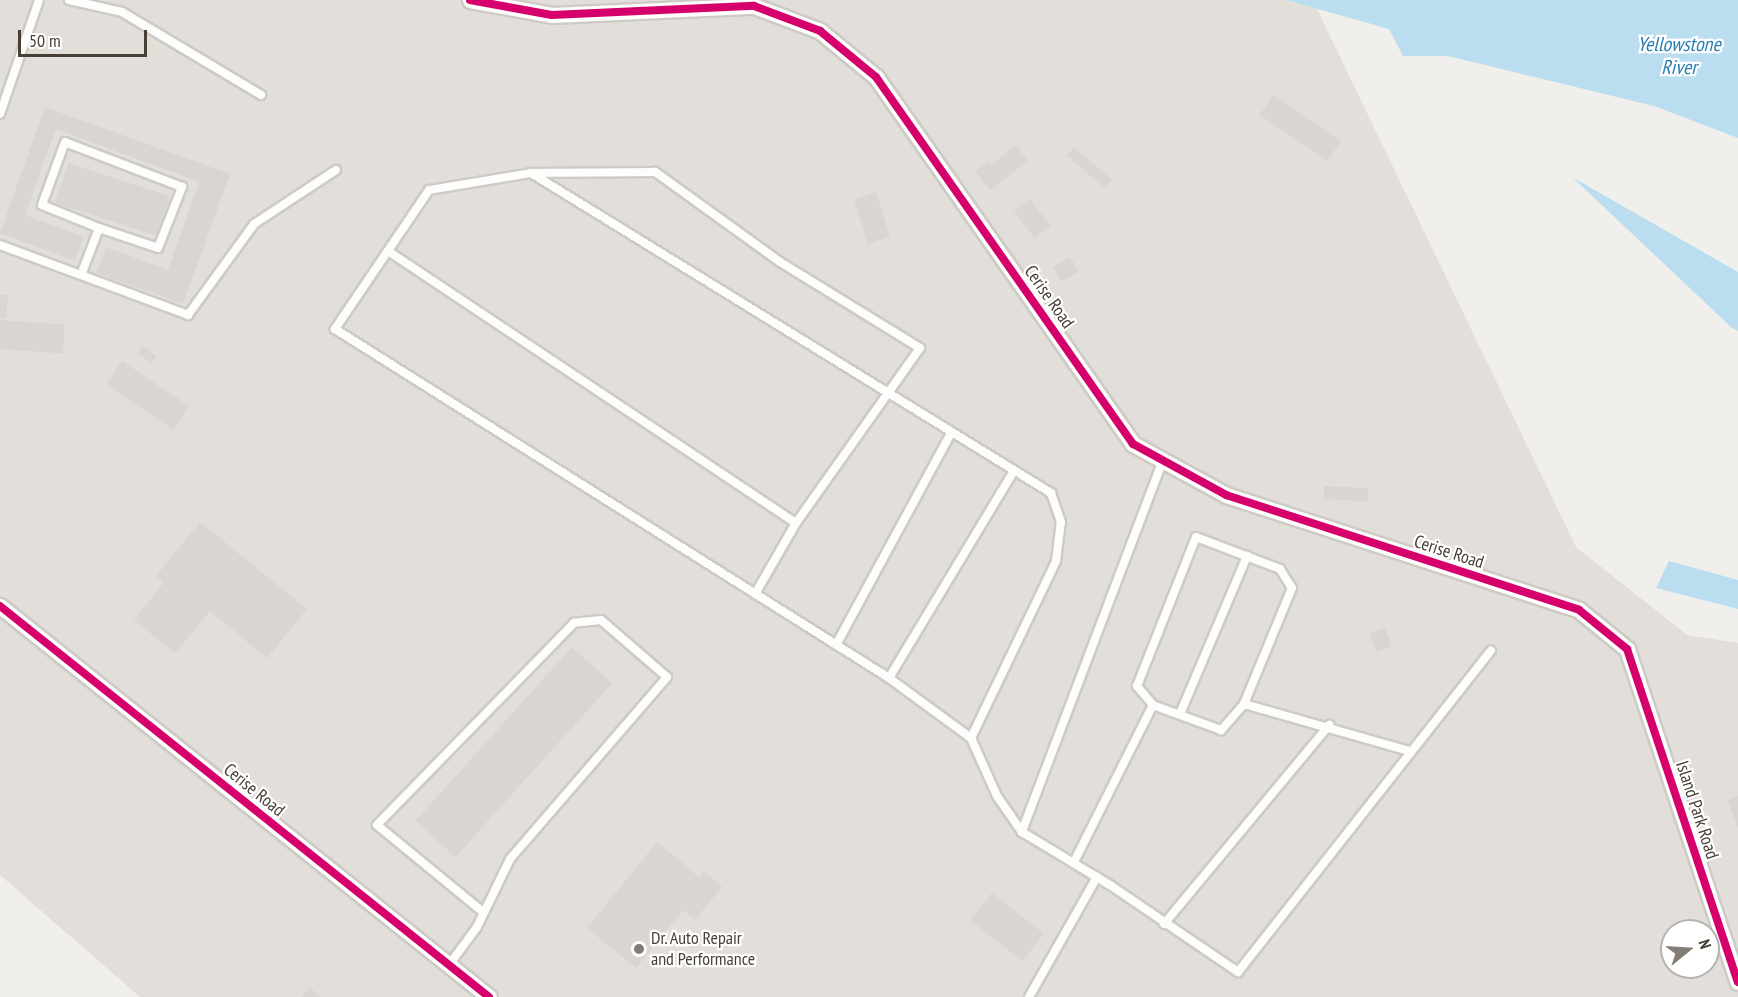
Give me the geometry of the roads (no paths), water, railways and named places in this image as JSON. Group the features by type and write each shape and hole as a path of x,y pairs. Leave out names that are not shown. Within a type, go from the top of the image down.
{"street":[{"name":"Cerise Road","path":"470,0 552,15 754,6 820,31 876,77 1133,444 1226,495 1579,610 1627,649"},
{"name":"Cerise Road","path":"0,606 489,997"},
{"name":"Island Park Road","path":"1627,649 1738,981"}],"lane":[{"path":"0,114 39,0"},
{"path":"69,0 122,12 261,95"},
{"path":"65,142 182,187 158,248 99,228 42,205 65,142"},
{"path":"0,245 188,315 254,224 336,170"},
{"path":"755,594 796,523 920,348 780,262 655,172 531,173 429,190 335,329 755,594 890,678 971,738 997,796 1022,832 1074,862 1238,972 1409,751 1491,651"},
{"path":"531,173 886,394 1051,493 1060,522 1056,561 971,738"},
{"path":"81,275 99,228"},
{"path":"387,251 796,523"},
{"path":"837,645 951,434"},
{"path":"1022,832 1163,460"},
{"path":"890,678 1014,471"},
{"path":"1196,537 1280,569 1292,588 1244,704 1221,730 1153,705 1137,686 1196,537"},
{"path":"1180,714 1247,556"},
{"path":"449,965 477,927 510,859 667,677 601,620 574,623 377,825 483,912"},
{"path":"1244,704 1329,725 1409,751"},
{"path":"1074,862 1153,705"},
{"path":"1164,924 1329,725"},
{"path":"1029,997 1097,877"}],"water":[{"name":"Yellowstone River","path":"1286,0 1738,0 1738,138 1654,106 1448,56 1403,56 1389,29"},
{"path":"1572,177 1738,272 1738,331 1731,327"},
{"path":"1669,561 1738,580 1738,609 1656,588"}],"place":[{"name":"Dr. Auto Repair and Performance","path":"639,949"}]}
